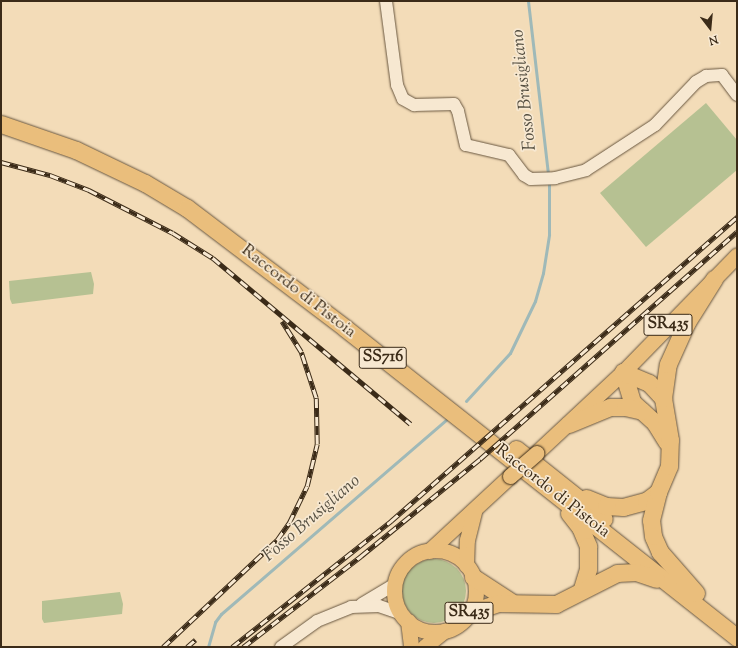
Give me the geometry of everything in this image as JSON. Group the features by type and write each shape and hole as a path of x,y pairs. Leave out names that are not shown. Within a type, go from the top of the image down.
{"highway":[{"name":"Raccordo di Pistoia","path":"1,114 95,147 134,166 190,198 340,311 737,638"},
{"name":"Raccordo di Pistoia","path":"1,124 83,153 145,183 187,208 737,624"},
{"path":"696,593 666,560 652,536 652,513 658,492 668,472 669,445 663,398 671,357 687,322 714,279"},
{"path":"623,372 652,384 663,398"},
{"path":"623,372 632,402 657,425 669,445"},
{"path":"569,424 610,407 625,407 642,411"},
{"path":"551,484 593,502 615,507 637,504 658,492"},
{"path":"551,484 577,522 587,540 589,562 582,589"},
{"path":"470,571 511,602"},
{"path":"469,613 494,603 511,602 541,605 556,604 570,598 582,589 612,574 630,572 650,576 677,590"}],"main road":[{"name":"SR435","path":"395,584 407,562 417,555 430,551 510,476 569,424 623,372 737,255"},
{"name":"SR435","path":"424,647 444,630 458,624 469,613 475,597 470,571 467,540 474,510"},
{"path":"430,551 451,554 470,571"},
{"path":"395,584 396,600 405,618 411,647"},
{"name":"SR435","path":"405,618 425,630 444,630"}],"street":[{"path":"386,1 397,85 403,99 414,105 454,104 458,111 466,145 509,155 524,175 531,179 555,178 586,170 656,125 696,82 706,76 722,75 737,95"},
{"path":"281,647 324,617 360,605 395,584"},
{"path":"360,605 379,606 405,618"}],"green space":[{"path":"706,103 737,140 737,170 646,247 600,193"},
{"path":"91,272 94,284 93,294 12,304 10,299 9,281"},
{"path":"428,559 440,559 457,568 464,579 466,591 464,603 457,614 440,623 428,623 416,618 407,609 402,597 402,585 407,573 416,564"},
{"path":"120,592 123,604 122,614 44,623 42,619 42,601"}],"waterway":[{"name":"Fosso Brusigliano","path":"528,1 548,175"},
{"name":"Fosso Brusigliano","path":"466,401 510,353 535,301 543,273 549,234 549,182"},
{"name":"Fosso Brusigliano","path":"208,647 215,622 221,614 447,419"}],"railway":[{"path":"1,162 50,175 89,190 173,233 213,258 411,424"},
{"path":"232,647 391,521 737,217"},
{"path":"243,647 361,556 480,459 737,232"},
{"path":"163,647 277,540 289,523 307,486 317,444 316,398 301,352 282,321"},
{"path":"187,647 195,640"}]}
